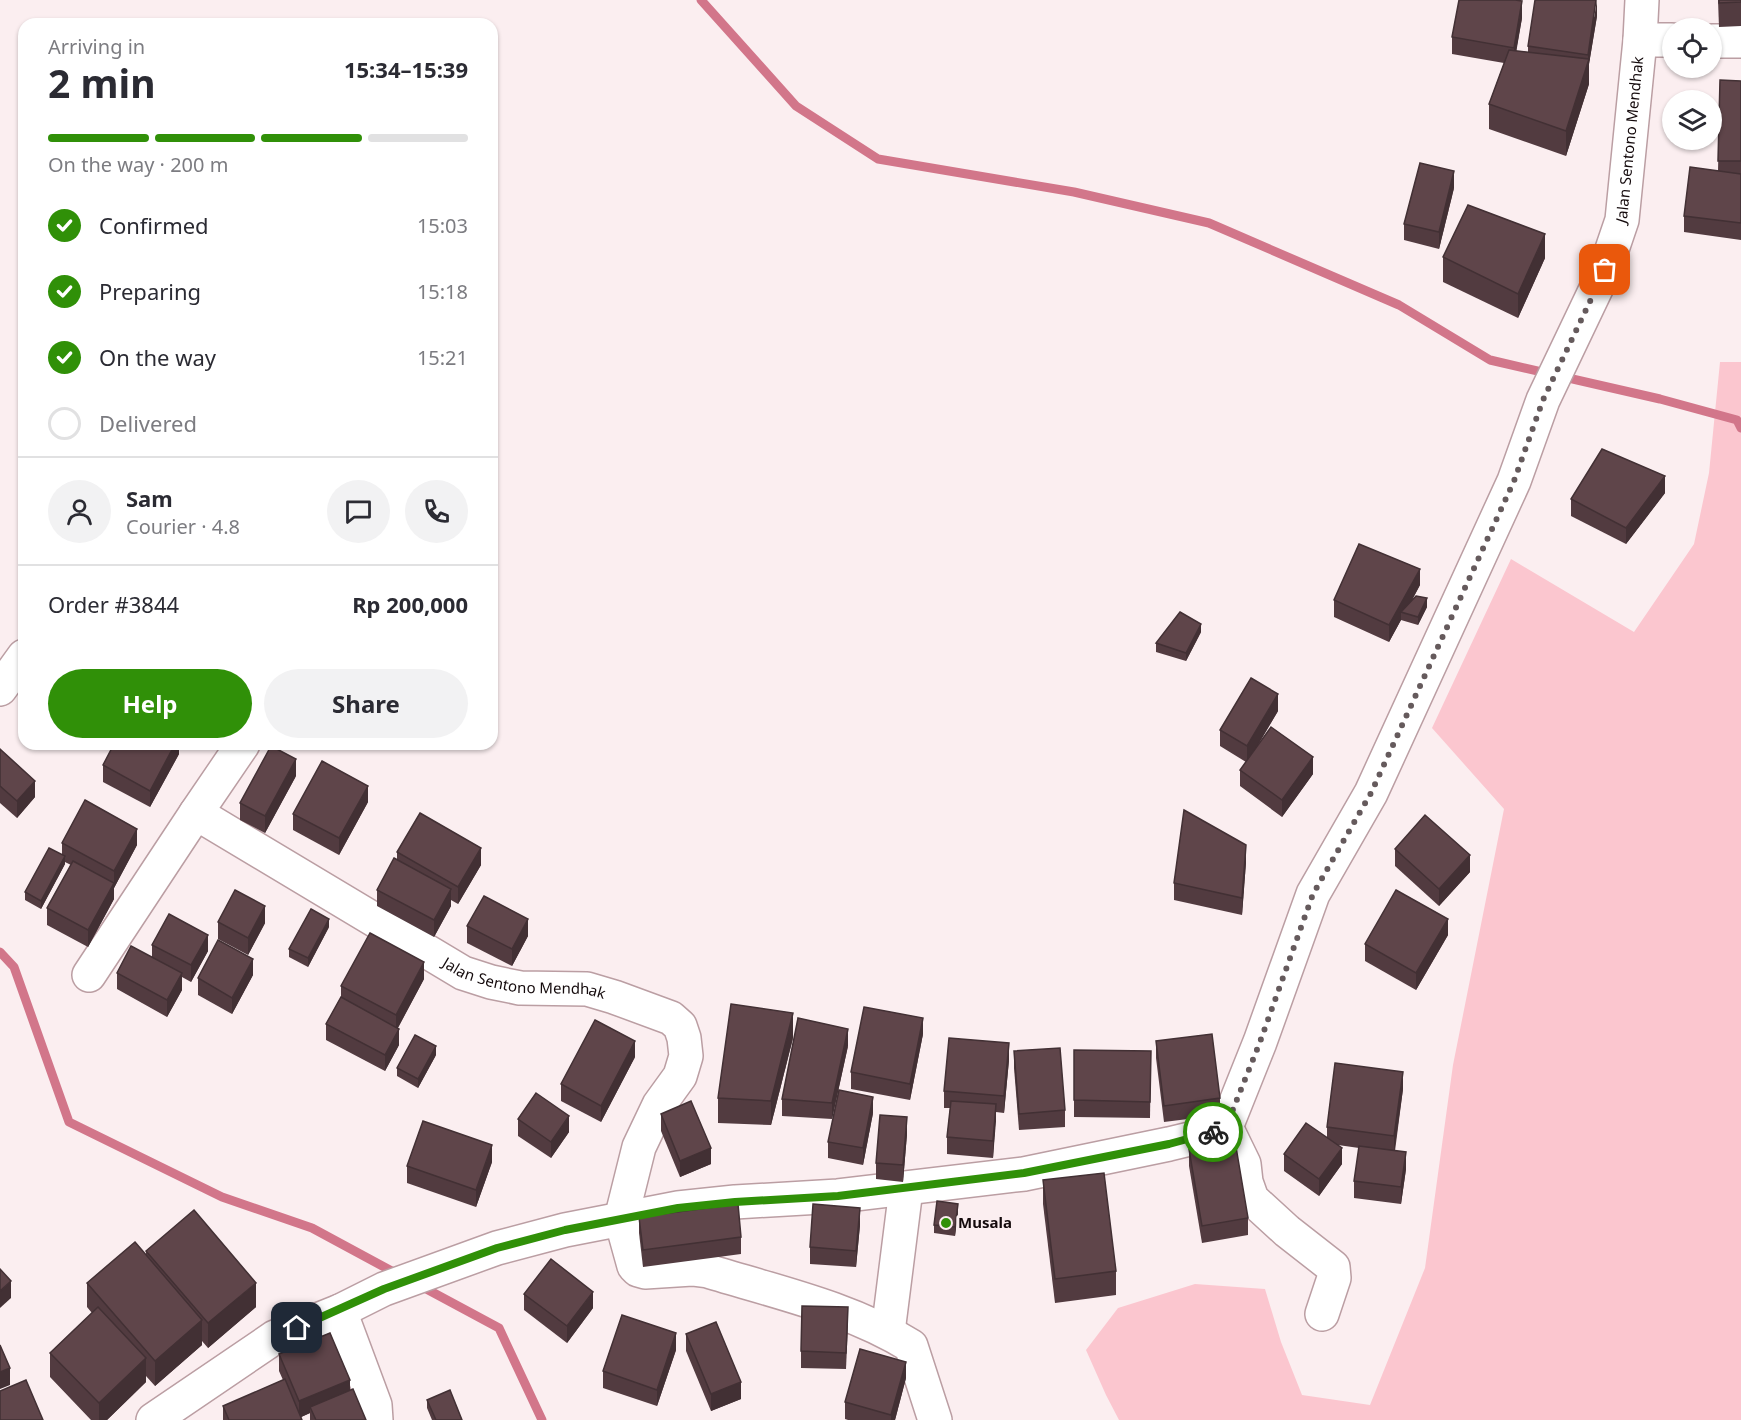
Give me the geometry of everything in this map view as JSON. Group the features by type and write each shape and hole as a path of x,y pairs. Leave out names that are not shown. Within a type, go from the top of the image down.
{"street":[{"name":"Jalan Sentono Mendhak","path":"1226,1127 1260,1042 1313,894 1371,793 1514,481 1543,400 1605,270 1622,220 1642,0"},
{"path":"1640,40 1662,40"},
{"path":"1722,41 1741,41"},
{"path":"0,689 18,664"},
{"path":"89,975 239,750"},
{"name":"Jalan Sentono Mendhak","path":"196,813 463,973 520,988 587,989 671,1018 680,1026 686,1056 680,1076 659,1105 639,1147 621,1219 632,1261 638,1270 645,1272 692,1269 708,1271 826,1307 888,1332 911,1346 935,1420"},
{"path":"153,1420 275,1337 340,1311 384,1289 497,1248 565,1230 678,1208 906,1189 1024,1173 1169,1144 1226,1127 1244,1164 1246,1182 1252,1199 1287,1231 1333,1267 1334,1278 1322,1314"},
{"path":"888,1332 906,1189"},
{"path":"340,1311 375,1405 376,1420"}],"shaded area":[{"path":"1720,362 1741,362 1741,1420 1119,1420 1086,1350 1118,1308 1195,1284 1265,1289 1281,1342 1302,1395 1370,1405 1425,1268 1453,1065 1504,809 1432,728 1511,559 1634,632 1694,544 1709,473"}],"building":[{"path":"1459,0 1522,1 1514,48 1452,37"},
{"path":"1535,0 1596,0 1588,55 1528,46"},
{"path":"1719,0 1741,0 1741,2 1719,3"},
{"path":"1509,50 1589,59 1566,131 1489,104"},
{"path":"1720,80 1741,81 1741,161 1718,161 1718,150 1722,150 1722,90 1720,90"},
{"path":"1420,163 1454,171 1439,232 1404,224"},
{"path":"1690,167 1741,174 1741,223 1684,216"},
{"path":"1468,205 1545,234 1518,294 1443,257"},
{"path":"1602,449 1665,476 1626,528 1571,499"},
{"path":"1359,544 1420,569 1389,625 1334,600"},
{"path":"1416,596 1427,598 1418,617 1401,612"},
{"path":"1180,612 1201,624 1186,653 1156,643"},
{"path":"1251,678 1278,694 1247,746 1220,730"},
{"path":"1271,727 1313,757 1282,800 1240,770"},
{"path":"0,749 35,781 17,801 0,786"},
{"path":"111,750 172,750 150,791 103,765"},
{"path":"269,750 279,750 296,759 265,816 240,803"},
{"path":"322,761 368,786 339,838 293,814"},
{"path":"85,800 137,829 114,871 62,843"},
{"path":"1184,810 1246,845 1242,898 1174,883"},
{"path":"420,813 481,848 458,887 397,852"},
{"path":"1425,815 1470,855 1439,889 1395,849"},
{"path":"49,848 65,856 41,901 25,892"},
{"path":"394,858 451,889 434,920 377,890"},
{"path":"73,861 114,883 88,930 47,908"},
{"path":"235,890 265,906 248,938 218,922"},
{"path":"1396,890 1448,919 1416,973 1365,944"},
{"path":"484,896 528,919 512,949 467,926"},
{"path":"311,909 329,919 308,958 289,949"},
{"path":"169,914 208,935 191,965 152,945"},
{"path":"370,933 424,962 396,1015 341,986"},
{"path":"218,940 253,959 232,998 198,978"},
{"path":"131,946 182,973 167,1000 117,973"},
{"path":"341,997 399,1029 385,1055 326,1024"},
{"path":"731,1004 793,1013 771,1101 718,1098"},
{"path":"864,1007 923,1018 910,1084 851,1072"},
{"path":"798,1018 848,1029 832,1103 782,1099"},
{"path":"595,1020 635,1041 601,1106 561,1084"},
{"path":"1212,1034 1220,1098 1164,1106 1156,1041"},
{"path":"415,1035 436,1046 418,1079 397,1068"},
{"path":"949,1038 1009,1043 1004,1096 944,1091"},
{"path":"1060,1048 1065,1110 1019,1114 1014,1051"},
{"path":"1074,1050 1151,1051 1150,1102 1074,1100"},
{"path":"1335,1063 1403,1072 1394,1136 1327,1127"},
{"path":"839,1090 873,1097 863,1148 828,1142"},
{"path":"536,1093 569,1116 551,1142 518,1119"},
{"path":"691,1101 711,1148 680,1161 661,1114"},
{"path":"951,1101 996,1104 993,1141 947,1137"},
{"path":"880,1115 907,1117 903,1165 876,1163"},
{"path":"423,1121 492,1145 476,1190 407,1166"},
{"path":"1306,1123 1342,1148 1319,1179 1284,1154"},
{"path":"1235,1141 1248,1218 1202,1226 1189,1149"},
{"path":"1359,1146 1406,1152 1401,1187 1354,1181"},
{"path":"1104,1173 1116,1271 1055,1279 1043,1180"},
{"name":"Musala","path":"937,1201 958,1204 955,1227 934,1225"},
{"path":"738,1204 741,1237 643,1250 639,1217"},
{"path":"813,1204 860,1208 856,1251 810,1247"},
{"path":"194,1210 256,1283 208,1323 146,1251"},
{"path":"135,1242 202,1320 155,1361 87,1283"},
{"path":"551,1259 593,1292 567,1326 524,1294"},
{"path":"0,1269 11,1281 0,1291"},
{"path":"802,1306 848,1307 846,1353 801,1351"},
{"path":"98,1307 146,1358 99,1403 50,1353"},
{"path":"622,1315 676,1333 657,1390 603,1371"},
{"path":"716,1322 741,1382 711,1394 686,1334"},
{"path":"330,1333 350,1380 299,1401 279,1354"},
{"path":"0,1345 10,1368 0,1372"},
{"path":"860,1349 906,1362 891,1415 845,1402"},
{"path":"285,1379 302,1420 229,1420 223,1406"},
{"path":"26,1380 43,1420 0,1420 0,1391"},
{"path":"353,1389 366,1420 316,1420 310,1407"},
{"path":"450,1390 462,1420 436,1420 427,1400"}],"waterway":[{"path":"701,0 796,106 878,159 1074,192 1209,223 1399,305 1490,360 1660,399 1737,420 1741,428"},
{"path":"0,952 14,967 69,1122 222,1197 312,1228 399,1275"},
{"path":"419,1285 499,1328 542,1420"}],"way so far":[{"path":"1213,1132 1226,1127 1260,1042 1313,894 1371,793 1514,481 1543,400 1605,270"}],"place":[{"name":"Musala","path":"946,1223"}],"route":[{"path":"297,1328 340,1311 384,1289 497,1248 565,1230 678,1208 838,1196 1024,1173 1169,1144 1213,1132"}]}
